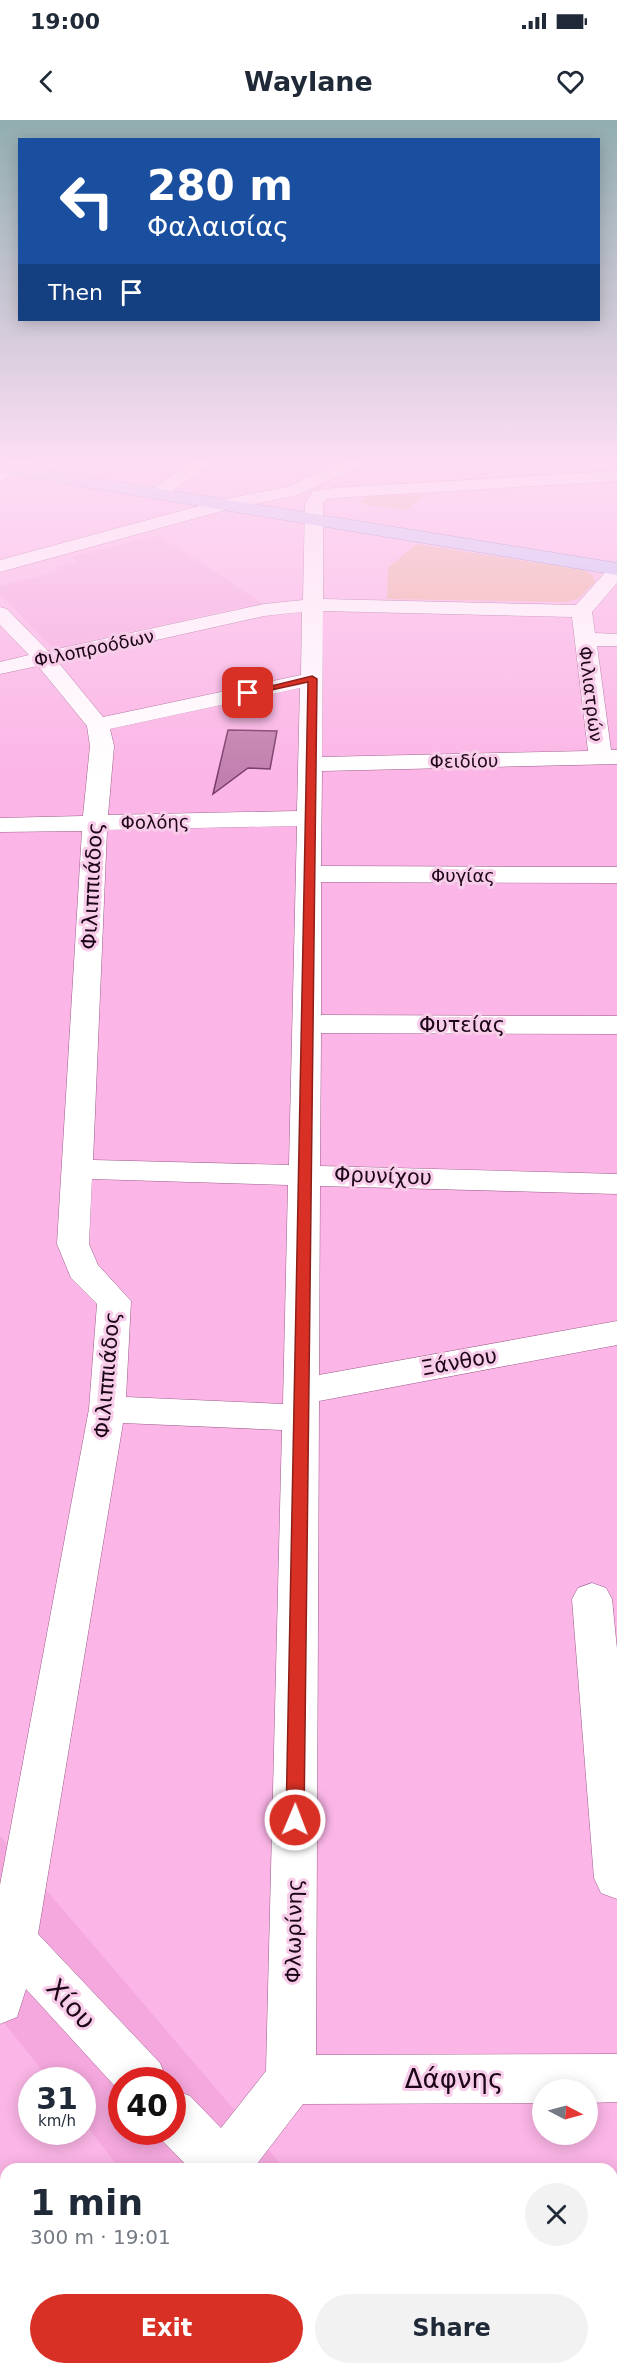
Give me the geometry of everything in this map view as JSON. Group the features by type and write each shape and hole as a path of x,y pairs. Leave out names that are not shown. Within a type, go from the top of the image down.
{"main road":[{"path":"592,565 617,570"}],"street":[{"name":"Φλωρίνης","path":"291,2080 313,565"},
{"path":"582,611 617,570"},
{"name":"Φιλοπροόδων","path":"0,668 264,610 313,605 582,611"},
{"name":"Φιλιατρών","path":"582,611 584,639 608,757"},
{"path":"0,613 44,659 98,725 312,679"},
{"path":"584,639 617,640"},
{"name":"Φιλιππιάδος","path":"0,2001 7,1934 107,1409 114,1301 83,1270 73,1244 95,823 102,746 98,725"},
{"name":"Φειδίου","path":"311,764 608,757"},
{"name":"Φολόης","path":"0,825 310,818"},
{"name":"Φυγίας","path":"309,874 616,882"},
{"name":"Φυτείας","path":"307,1024 617,1025"},
{"name":"Φρυνίχου","path":"77,1169 617,1184"},
{"name":"Ξάνθου","path":"107,1409 302,1405 617,1333"},
{"path":"592,1599 617,1878"},
{"name":"Χίου","path":"7,1934 130,2067"},
{"name":"Δάφνης","path":"291,2080 617,2078"},
{"path":"227,2163 291,2080"},
{"path":"186,2129 218,2163"}],"shaded area":[{"path":"204,565 265,605 237,608 53,649 0,593 0,586 59,571 55,567"},
{"path":"391,565 552,565 583,570 593,576 595,582 579,598 566,602 387,599 388,568"},
{"path":"0,1836 280,2163 115,2163 96,2138 96,2067 40,2067 0,2018"}],"building":[{"path":"228,730 277,731 270,769 248,768 213,794"}],"route":[{"path":"248,693 312,679 295,1820"}]}
